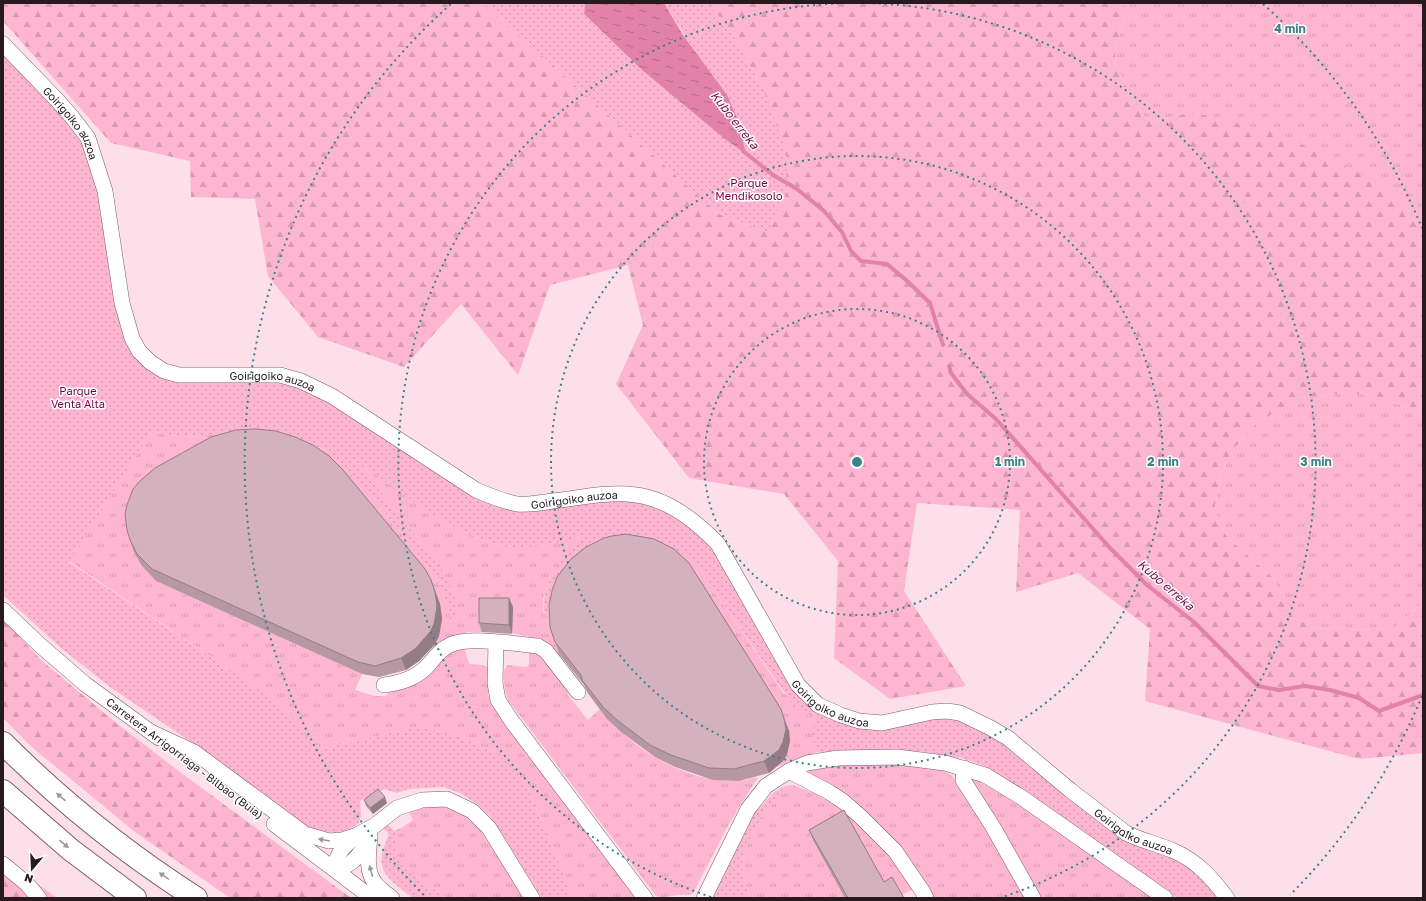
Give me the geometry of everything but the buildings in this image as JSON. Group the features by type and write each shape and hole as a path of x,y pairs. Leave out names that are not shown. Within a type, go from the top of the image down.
{"highway":[{"path":"3,743 40,778 93,823 138,858 196,898"},
{"path":"3,791 71,850 135,898"}],"street":[{"name":"Goirigoiko auzoa","path":"3,44 58,101 88,138 105,191 122,303 132,338 139,351 150,362 164,371 179,374 280,375 301,381 332,396 476,490 496,499 518,504 532,504 616,494 636,495 657,501 683,513 706,531 718,544 798,685 818,705 859,721 882,723 932,712 947,711 960,713 990,727 1008,738 1070,790 1126,834 1172,850 1197,864 1211,878 1227,898"},
{"name":"Carretera Arrigorriaga - Bilbao (Buia)","path":"3,610 41,646 85,684 372,898"},
{"path":"384,685 399,683 424,670 442,650 450,645 456,642 472,641 538,646 546,651 578,692"},
{"path":"496,642 495,683 498,700 511,720 645,898"},
{"path":"151,732 194,752 305,834 329,841 342,840 367,832"},
{"path":"704,898 748,810 766,786 807,763 838,758 897,757 945,763 985,775 1016,794 1165,898"},
{"path":"964,768 963,780 993,827 1033,898"},
{"path":"789,772 829,792 844,802 861,817 894,851 926,898"},
{"path":"335,869 338,854 345,845 367,832 397,808 422,800 447,799 472,811 489,828 532,898"},
{"path":"367,832 370,871 375,882 392,898"},
{"path":"3,864 27,884 39,898"}],"green space":[{"path":"3,3 483,3 719,214 767,232 763,89 736,40 709,3 1125,3 1126,13 1116,43 1115,62 1132,100 1144,116 1158,121 1184,114 1200,114 1280,134 1384,185 1402,200 1414,220 1423,225 1423,415 1420,412 1373,395 1345,393 1298,398 1254,425 1232,451 1221,474 1215,505 1219,524 1228,538 1273,578 1293,617 1314,628 1376,630 1396,626 1421,604 1423,600 1423,753 1359,759 1145,701 1150,629 1078,573 1016,592 1020,510 917,503 904,591 966,686 890,699 834,658 838,561 784,494 689,478 616,384 643,325 628,265 550,285 518,375 461,304 404,367 318,337 268,276 255,199 191,197 190,161 111,143 3,21"},
{"name":"Parque Mendikosolo","path":"483,3 585,3 584,14 642,70 745,153 738,120 664,3 709,3 736,40 763,89 786,150 787,192 767,232 719,214"},
{"path":"1125,3 1423,3 1423,225 1414,220 1402,200 1184,114 1158,121 1144,116 1132,100 1115,62 1116,43 1126,13"},
{"name":"Parque Venta Alta","path":"3,44 88,138 132,338 164,371 297,380 496,499 636,495 706,531 798,685 859,721 932,712 989,727 1116,826 1172,850 1227,898 1177,898 1030,794 985,766 961,758 918,751 817,752 813,731 817,715 817,706 810,717 794,707 700,569 679,552 661,543 655,541 549,606 547,619 544,611 544,601 549,582 559,564 583,535 532,547 514,547 495,544 475,537 434,515 361,464 354,462 376,486 441,568 452,590 457,607 455,618 450,623 448,607 437,579 370,494 325,450 287,436 239,431 186,437 152,431 69,562 232,671 278,704 312,743 323,748 409,729 430,729 458,736 492,751 513,766 528,788 573,898 542,898 490,816 477,804 460,793 443,787 409,789 397,793 384,789 360,801 361,816 358,824 348,830 334,833 308,828 191,742 110,687 61,648 3,595"},
{"path":"1345,393 1373,395 1420,412 1423,415 1423,600 1421,604 1396,626 1376,630 1314,628 1293,617 1273,578 1228,538 1219,524 1215,505 1221,474 1232,451 1254,425 1298,398"},
{"path":"152,431 186,437 239,431 287,436 325,450 370,494 437,579 448,607 450,623 455,618 441,568 376,486 353,462 361,464 414,502 455,527 496,544 524,547 550,544 584,535 562,562 548,586 544,598 543,608 547,618 549,606 655,541 667,546 684,556 700,569 784,694 818,705 814,733 817,752 777,767 785,757 789,746 789,734 785,721 693,575 554,639 561,658 539,640 512,633 512,607 482,607 482,632 467,632 430,652 438,634 441,616 438,599 429,581 142,566 156,581 362,674 355,690 374,696 386,696 392,688 447,652 463,647 470,664 482,665 487,667 489,671 488,695 492,705 637,898 573,898 528,788 513,766 492,751 458,736 430,729 409,729 323,748 316,746 232,671 69,561"},
{"path":"3,619 41,660 115,722 180,772 351,898 230,898 135,832 33,748 3,718"},
{"path":"531,650 537,650 570,690 567,694 588,720 600,709 613,724 643,750 679,769 698,776 717,780 737,781 758,777 731,820 693,893 688,895 665,897 656,896 508,700 504,681 504,671 508,665 527,667 529,664 529,653"},
{"path":"854,763 920,766 944,771 952,776 975,805 1028,898 933,898 845,794 833,785 809,774 808,771 811,768"},
{"path":"973,778 1025,807 1156,898 1039,898 972,782"},
{"path":"793,785 818,795 852,817 896,862 913,889 900,896 881,898 750,898 742,871 742,862 747,844 759,823 785,786"},
{"path":"785,786 759,823 747,844 742,862 742,871 750,898 711,898 753,815 774,792"},
{"path":"439,805 461,813 480,830 524,898 446,898 403,867 396,852 396,844 398,833 403,827 413,820 407,808"},
{"path":"386,823 394,831 403,827 398,833 396,852 403,867 446,898 415,898 407,894 392,882 383,870 382,864 383,850 389,834 382,827"},
{"path":"3,858 57,898 3,898"}],"water":[{"path":"585,3 664,3 683,35 727,95 738,120 746,154 725,139 642,70 584,14"}],"waterway":[{"name":"Kubo erreka","path":"743,151 773,175 797,189 824,211 842,232 851,251 861,261 887,264 930,303 943,345"},
{"name":"Kubo erreka","path":"949,366 951,373 967,394 996,419 1110,548 1147,585 1194,622 1258,686 1279,690 1305,686 1330,690 1359,698 1379,711 1423,695"}]}
